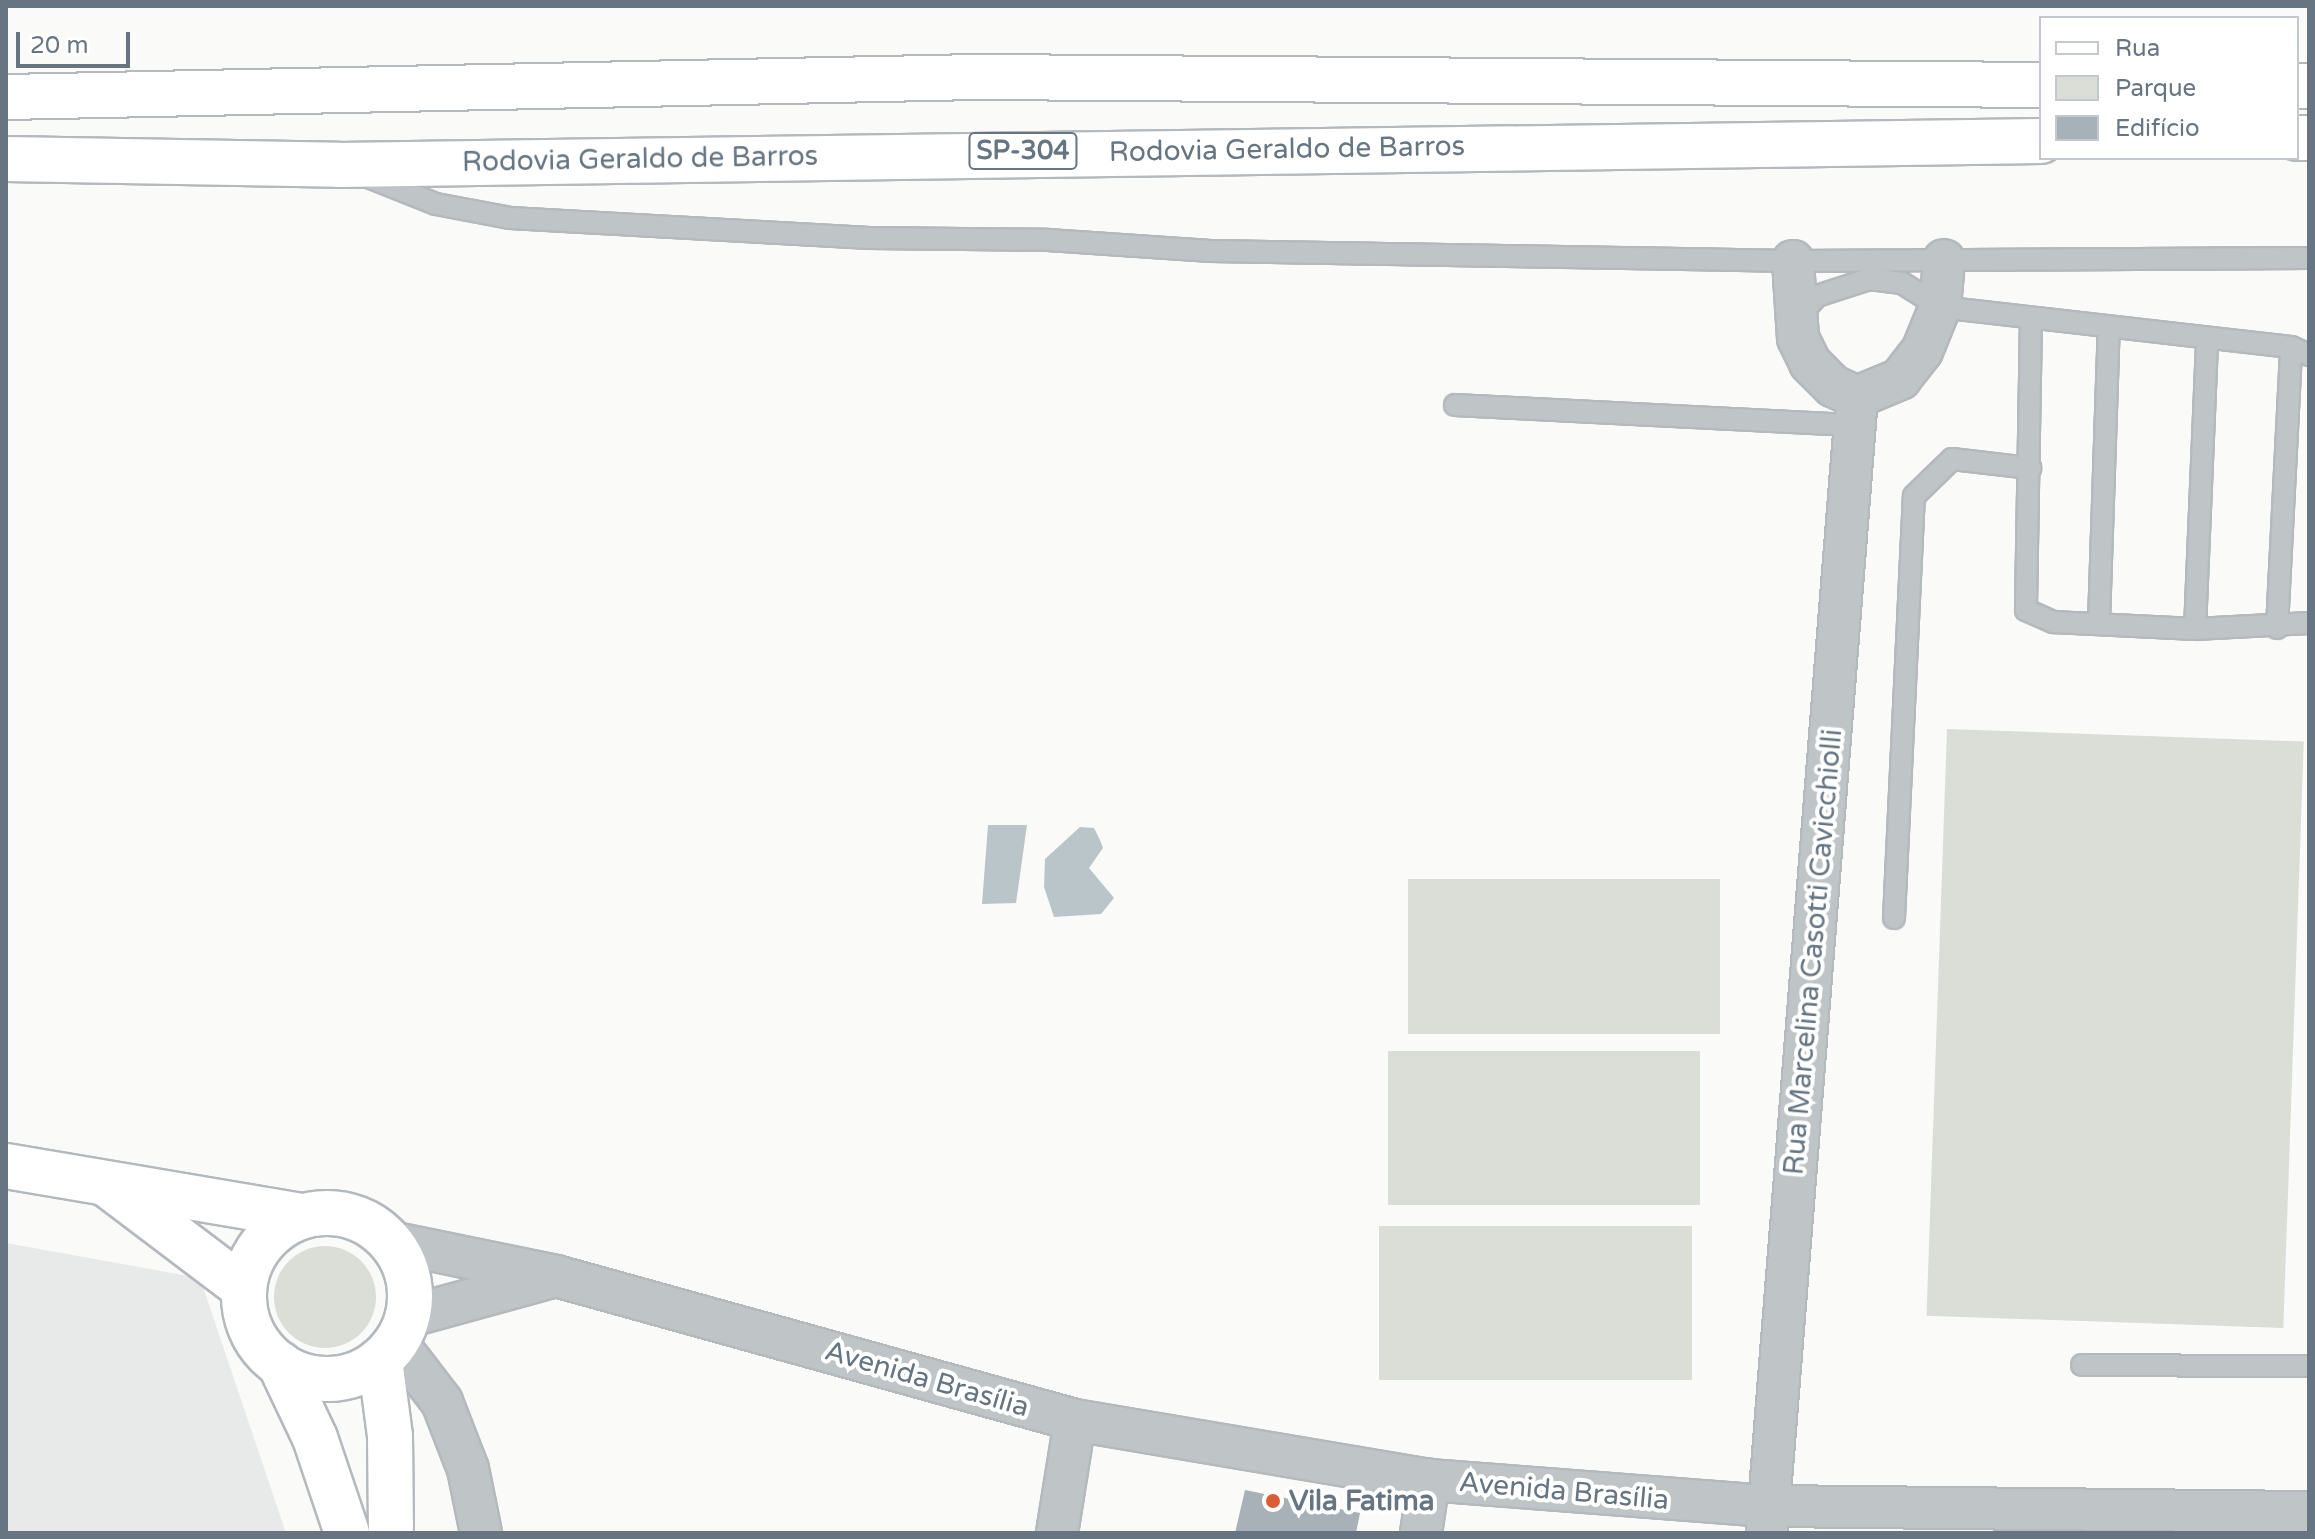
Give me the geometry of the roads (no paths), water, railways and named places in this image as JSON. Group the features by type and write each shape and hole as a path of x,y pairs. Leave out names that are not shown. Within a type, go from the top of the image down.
{"main road":[{"path":"6,97 981,77 2039,85"},
{"name":"Rodovia Geraldo de Barros","path":"6,159 339,165 2039,141"},
{"path":"6,1166 303,1216 351,1216 391,1242 408,1277 395,1339 390,1436 391,1533"},
{"path":"100,1180 244,1288"},
{"path":"303,1216 277,1230 257,1251 244,1288 256,1339 280,1364 315,1438 347,1533"},
{"path":"280,1364 313,1378 337,1379 395,1339"}],"street":[{"path":"1793,261 1795,319 1810,363 1857,411 1900,379 1922,351 1940,307 1944,260"},
{"name":"Rua Marcelina Casotti Cavicchiolli","path":"1768,1519 1857,411"},
{"name":"Avenida Brasília","path":"391,1242 556,1276 1075,1420 1429,1480 1768,1519 2309,1512"},
{"path":"481,1533 468,1469 442,1402 395,1339 556,1276"},
{"path":"1057,1533 1075,1420"},
{"path":"1421,1533 1429,1480"}],"lane":[{"path":"339,165 436,204 510,218 625,227 1048,240 1211,251 1793,261 2309,258"},
{"path":"1795,319 1817,296 1841,284 1869,279 1902,283 1940,307 2300,351 2277,628"},
{"path":"2031,319 2026,610 2053,622 2195,629 2277,628 2309,623"},
{"path":"2099,622 2109,328"},
{"path":"2195,629 2207,339"},
{"path":"1455,405 1857,411"},
{"path":"1894,918 1914,496 1952,459 2030,468"},
{"path":"2082,1365 2309,1366"}],"place":[{"name":"Vila Fatima","path":"1273,1501"}]}
